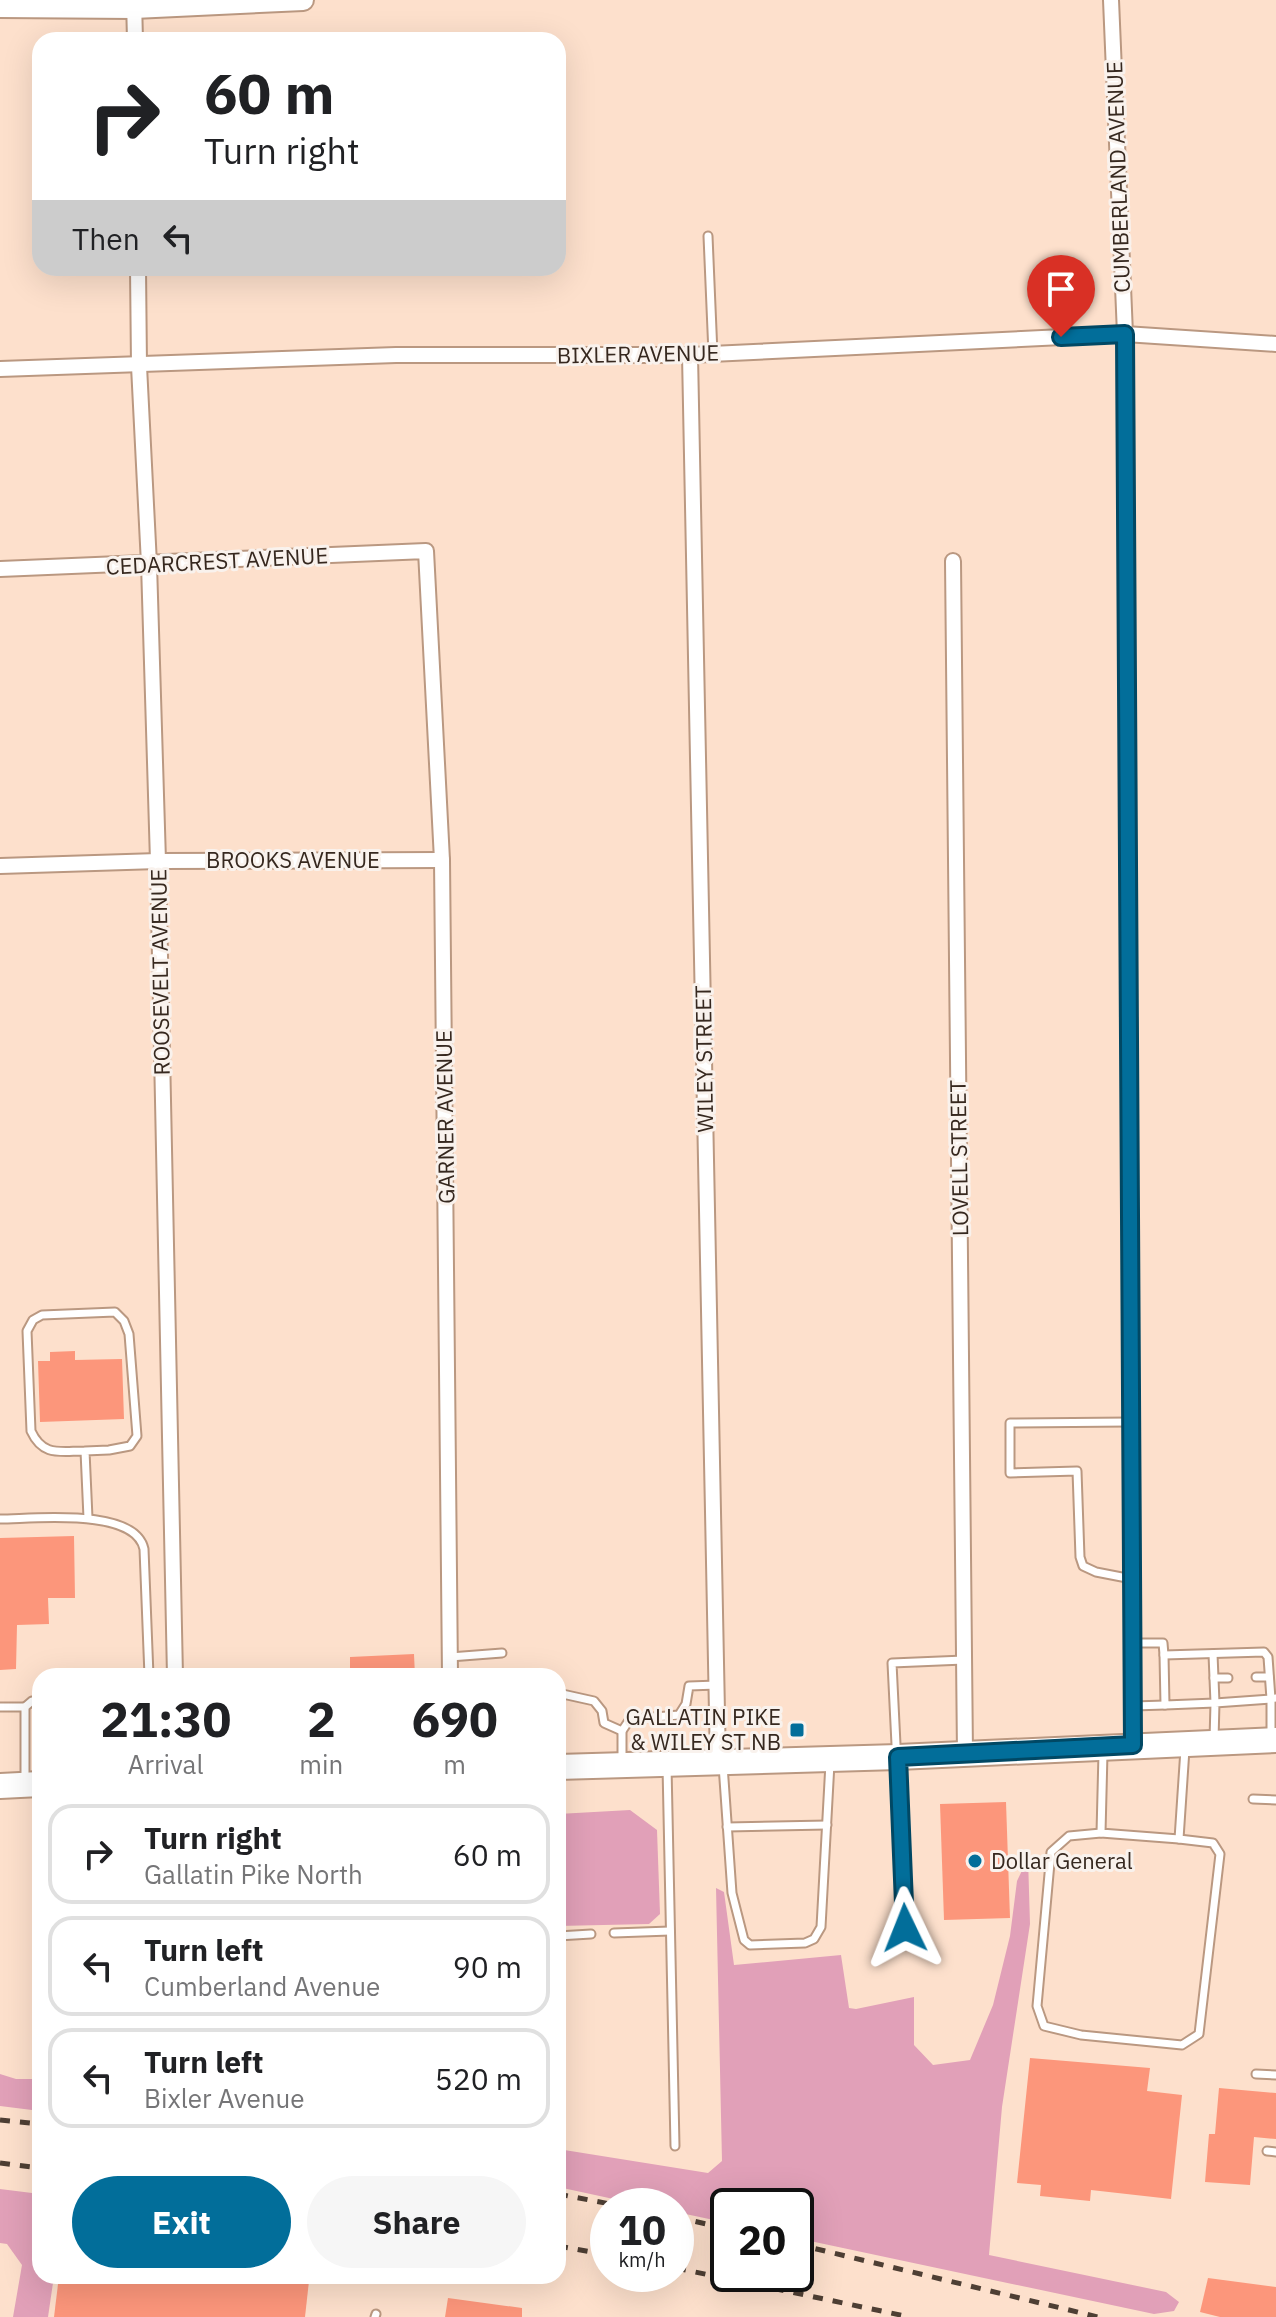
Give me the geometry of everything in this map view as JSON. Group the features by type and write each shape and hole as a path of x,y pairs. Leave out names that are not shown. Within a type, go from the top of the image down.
{"main road":[{"path":"566,1767 898,1757 1274,1740"},
{"path":"0,1786 32,1784"}],"street":[{"path":"0,7 303,0"},
{"name":"CUMBERLAND AVENUE","path":"1111,0 1125,334 1133,1745"},
{"path":"134,4 135,32"},
{"name":"ROOSEVELT AVENUE","path":"138,276 158,861 175,1668"},
{"name":"BIXLER AVENUE","path":"0,369 396,355 690,355 1125,334 1276,344"},
{"name":"WILEY STREET","path":"690,355 720,1763"},
{"name":"CEDARCREST AVENUE","path":"0,569 426,551 426,559"},
{"name":"GARNER AVENUE","path":"426,559 442,860 450,1668"},
{"name":"LOVELL STREET","path":"953,561 965,1754"},
{"name":"BROOKS AVENUE","path":"0,866 158,861 442,860"}],"lane":[{"path":"708,236 713,354"},
{"path":"115,1312 124,1321 129,1334 137,1436 130,1446 85,1451 51,1451 37,1444 31,1431 27,1331 33,1320 42,1315 115,1312"},
{"path":"1130,1422 1010,1423 1010,1473 1077,1471 1080,1557 1083,1566 1096,1572 1132,1579"},
{"path":"85,1451 88,1518"},
{"path":"0,1519 88,1518 123,1526 143,1541 149,1668"},
{"path":"1132,1643 1163,1643 1165,1705"},
{"path":"1164,1655 1264,1652 1268,1657 1274,1698 1274,1740"},
{"path":"450,1657 502,1653"},
{"path":"1213,1654 1214,1742"},
{"path":"905,1928 892,1663 964,1660"},
{"path":"1256,1677 1269,1677"},
{"path":"1214,1678 1228,1678"},
{"path":"622,1765 622,1731 630,1719 679,1715 686,1704 689,1686 717,1685"},
{"path":"566,1695 594,1701 602,1711 604,1723 622,1731"},
{"path":"1133,1706 1274,1698"},
{"path":"0,1707 25,1707 32,1701"},
{"path":"25,1707 32,1774"},
{"path":"1179,1839 1185,1743"},
{"path":"1101,1833 1103,1747"},
{"path":"720,1763 732,1893 744,1940 750,1945 805,1943 814,1939 821,1927 831,1759"},
{"path":"667,1764 675,2146"},
{"path":"1253,1799 1276,1800"},
{"path":"727,1827 827,1825"},
{"path":"1101,1833 1179,1839 1213,1843 1220,1854 1199,2034 1182,2045 1081,2035 1044,2026 1037,2006 1051,1852 1069,1836 1101,1833"},
{"path":"614,1933 670,1931"},
{"path":"566,1936 591,1934"},
{"path":"1256,2074 1276,2075"}],"shaded area":[{"path":"630,1810 657,1830 660,1914 649,1924 566,1926 566,1814"},
{"path":"1028,1858 1030,1924 1002,2107 989,2255 1166,2292 1179,2302 1174,2311 1154,2314 814,2242 814,2188 710,2188 710,2219 694,2216 694,2188 590,2188 590,2194 566,2189 566,2150 708,2173 722,2161 716,1888 724,1892 734,1965 841,1955 849,2008 914,1997 914,2045 933,2065 970,2060 993,2005 1010,1936 1017,1881"},
{"path":"0,2074 16,2079 32,2079 32,2110 0,2106"},
{"path":"0,2189 32,2193 32,2284 53,2284 48,2317 13,2317 22,2265 7,2244 0,2243"}],"building":[{"path":"75,1351 75,1360 122,1359 124,1419 40,1422 38,1361 50,1361 50,1352"},
{"path":"74,1536 75,1598 48,1598 49,1624 17,1625 16,1669 0,1670 0,1538"},
{"path":"414,1654 415,1668 350,1668 350,1657"},
{"name":"Dollar General","path":"1006,1802 1010,1918 944,1920 940,1804"},
{"path":"1030,2058 1150,2068 1147,2091 1182,2095 1171,2199 1091,2190 1090,2201 1040,2196 1041,2185 1017,2183"},
{"path":"1219,2088 1276,2093 1276,2139 1254,2137 1250,2185 1205,2182 1209,2134 1215,2134"},
{"path":"1208,2278 1276,2287 1276,2317 1220,2317 1200,2312"},
{"path":"58,2284 309,2284 305,2317 54,2317"},
{"path":"448,2298 522,2308 522,2317 445,2317"}],"railway":[{"path":"0,2120 32,2123"},
{"path":"0,2163 32,2167"},
{"path":"566,2196 590,2200"},
{"path":"694,2221 710,2225"},
{"path":"566,2247 590,2252"},
{"path":"814,2248 1098,2317"},
{"path":"694,2272 910,2317"}],"place":[{"name":"GALLATIN PIKE & WILEY ST NB","path":"797,1730"},
{"name":"Dollar General","path":"975,1861"}],"route":[{"path":"905,1928 898,1757 1133,1745 1125,334 1061,337"}]}
